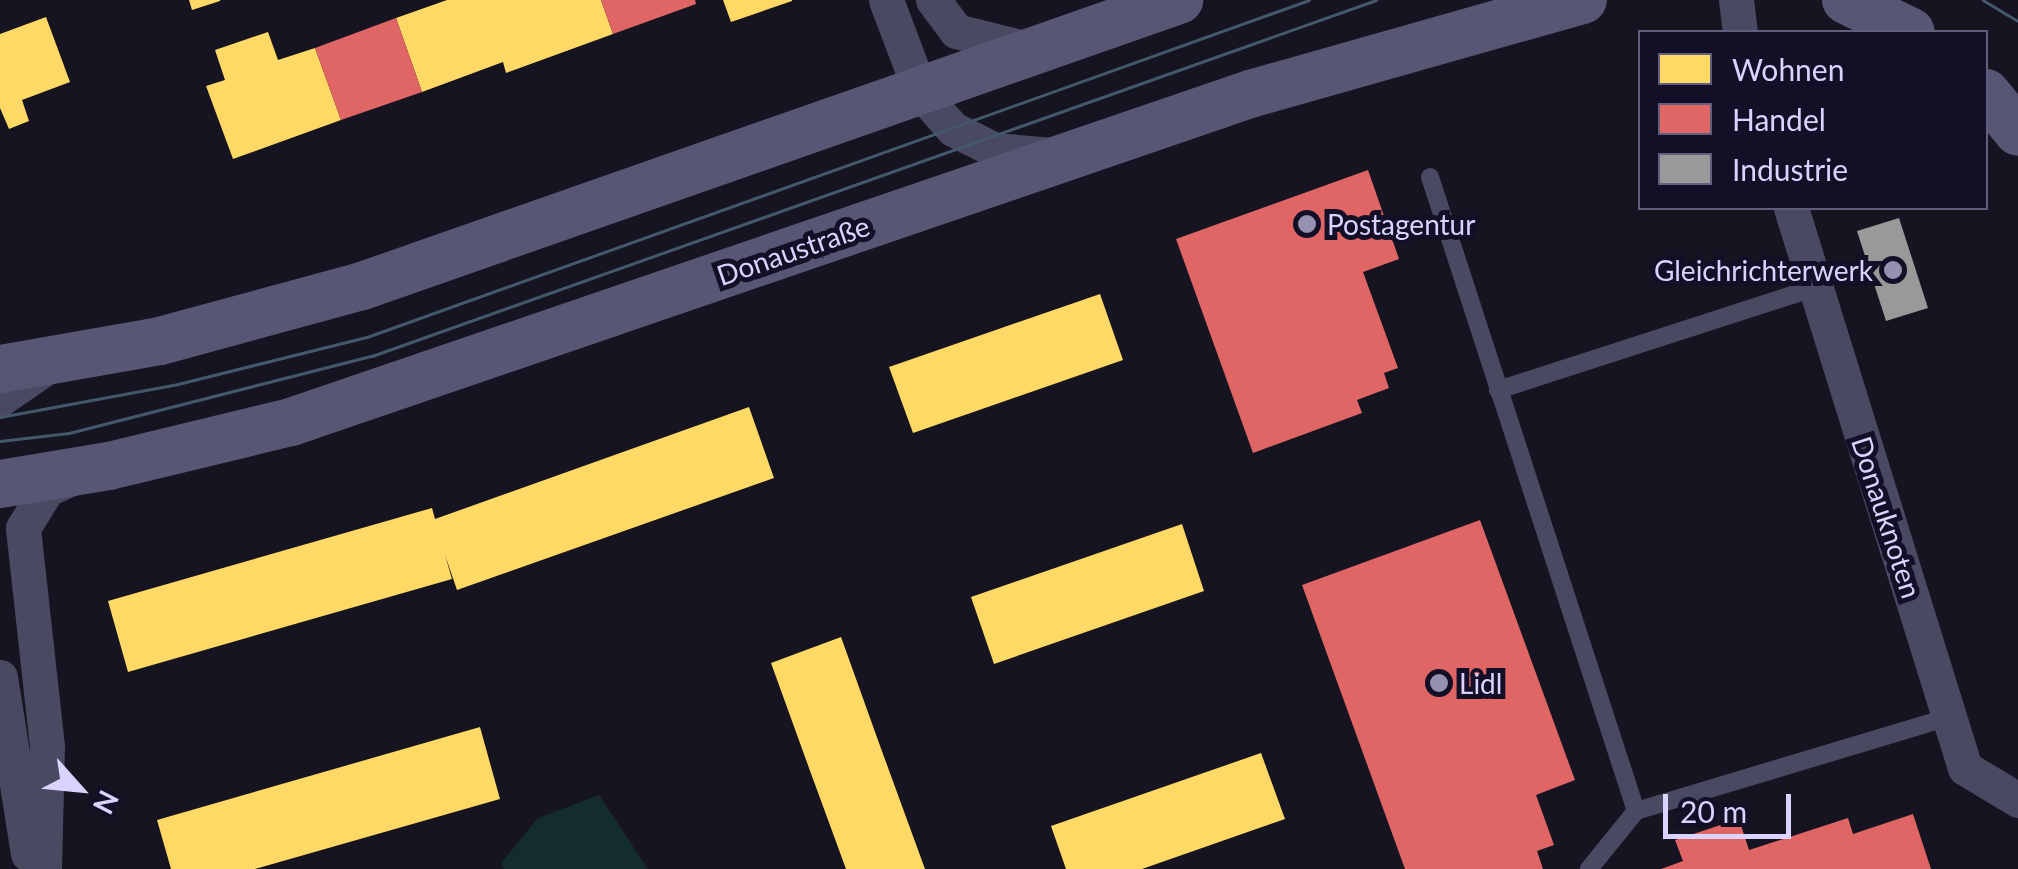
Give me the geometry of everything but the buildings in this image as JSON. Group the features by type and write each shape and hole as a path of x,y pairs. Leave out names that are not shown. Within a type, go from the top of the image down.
{"main road":[{"path":"0,368 193,333 362,286 1180,0"},
{"name":"Donaustraße","path":"0,484 109,466 291,422 1250,94 1584,0"},
{"path":"1846,0 1904,30"},
{"path":"1988,94 2018,132"}],"street":[{"path":"886,0 921,92 953,129 975,142 1024,155 1069,155"},
{"path":"933,0 956,31 1000,47 1038,50"},
{"path":"1736,0 1740,30"},
{"name":"Donauknoten","path":"1792,210 1964,768 2018,800"},
{"path":"0,399 63,358"},
{"path":"44,869 47,746 23,528 47,489 109,466"},
{"path":"0,678 30,869"}],"lane":[{"path":"1988,79 2018,95"},
{"path":"1430,177 1636,811"},
{"path":"1498,390 1814,288"},
{"path":"1588,869 1636,811 1950,717"}],"green space":[{"path":"599,795 648,869 504,869 501,863 538,818"}],"tram line":[{"path":"0,417 178,384 367,337 1309,0"},
{"path":"0,441 69,433 372,356 1376,0"},
{"path":"1983,0 2018,21"}],"place":[{"name":"Postagentur","path":"1307,224"},
{"name":"Gleichrichterwerk","path":"1893,270"},
{"name":"Lidl","path":"1439,683"}]}
